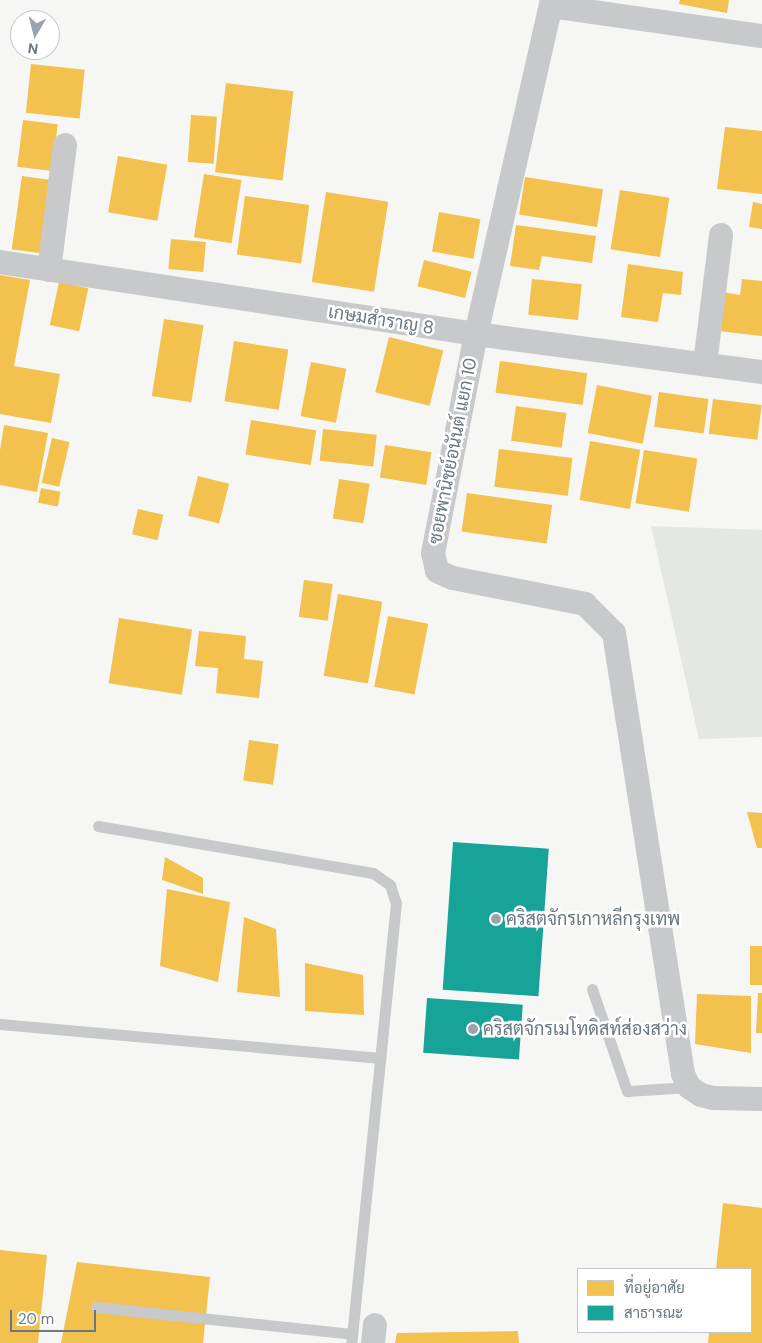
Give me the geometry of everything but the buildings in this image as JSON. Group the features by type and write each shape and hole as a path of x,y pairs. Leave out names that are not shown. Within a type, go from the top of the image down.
{"street":[{"path":"552,3 762,36"},
{"name":"ซอยพานิชย์อนันต์ แยก 10","path":"552,3 476,334 432,553 437,571 453,578 585,604 614,633 683,1074 688,1087"},
{"path":"49,270 64,145"},
{"path":"705,364 721,235"},
{"name":"เกษมสำราญ 8","path":"0,262 476,334 762,372"},
{"path":"688,1087 701,1095 713,1098 762,1099"}],"lane":[{"path":"96,1307 351,1339 396,904 390,885 373,873 98,826"},
{"path":"592,989 627,1091 688,1087"},
{"path":"0,1024 380,1058"}],"shaded area":[{"path":"651,526 762,530 762,737 699,739"}],"place":[{"name":"คริสตจักรเกาหลีกรุงเทพ","path":"496,919"},
{"name":"คริสตจักรเมโทดิสท์ส่องสว่าง","path":"473,1029"}]}
